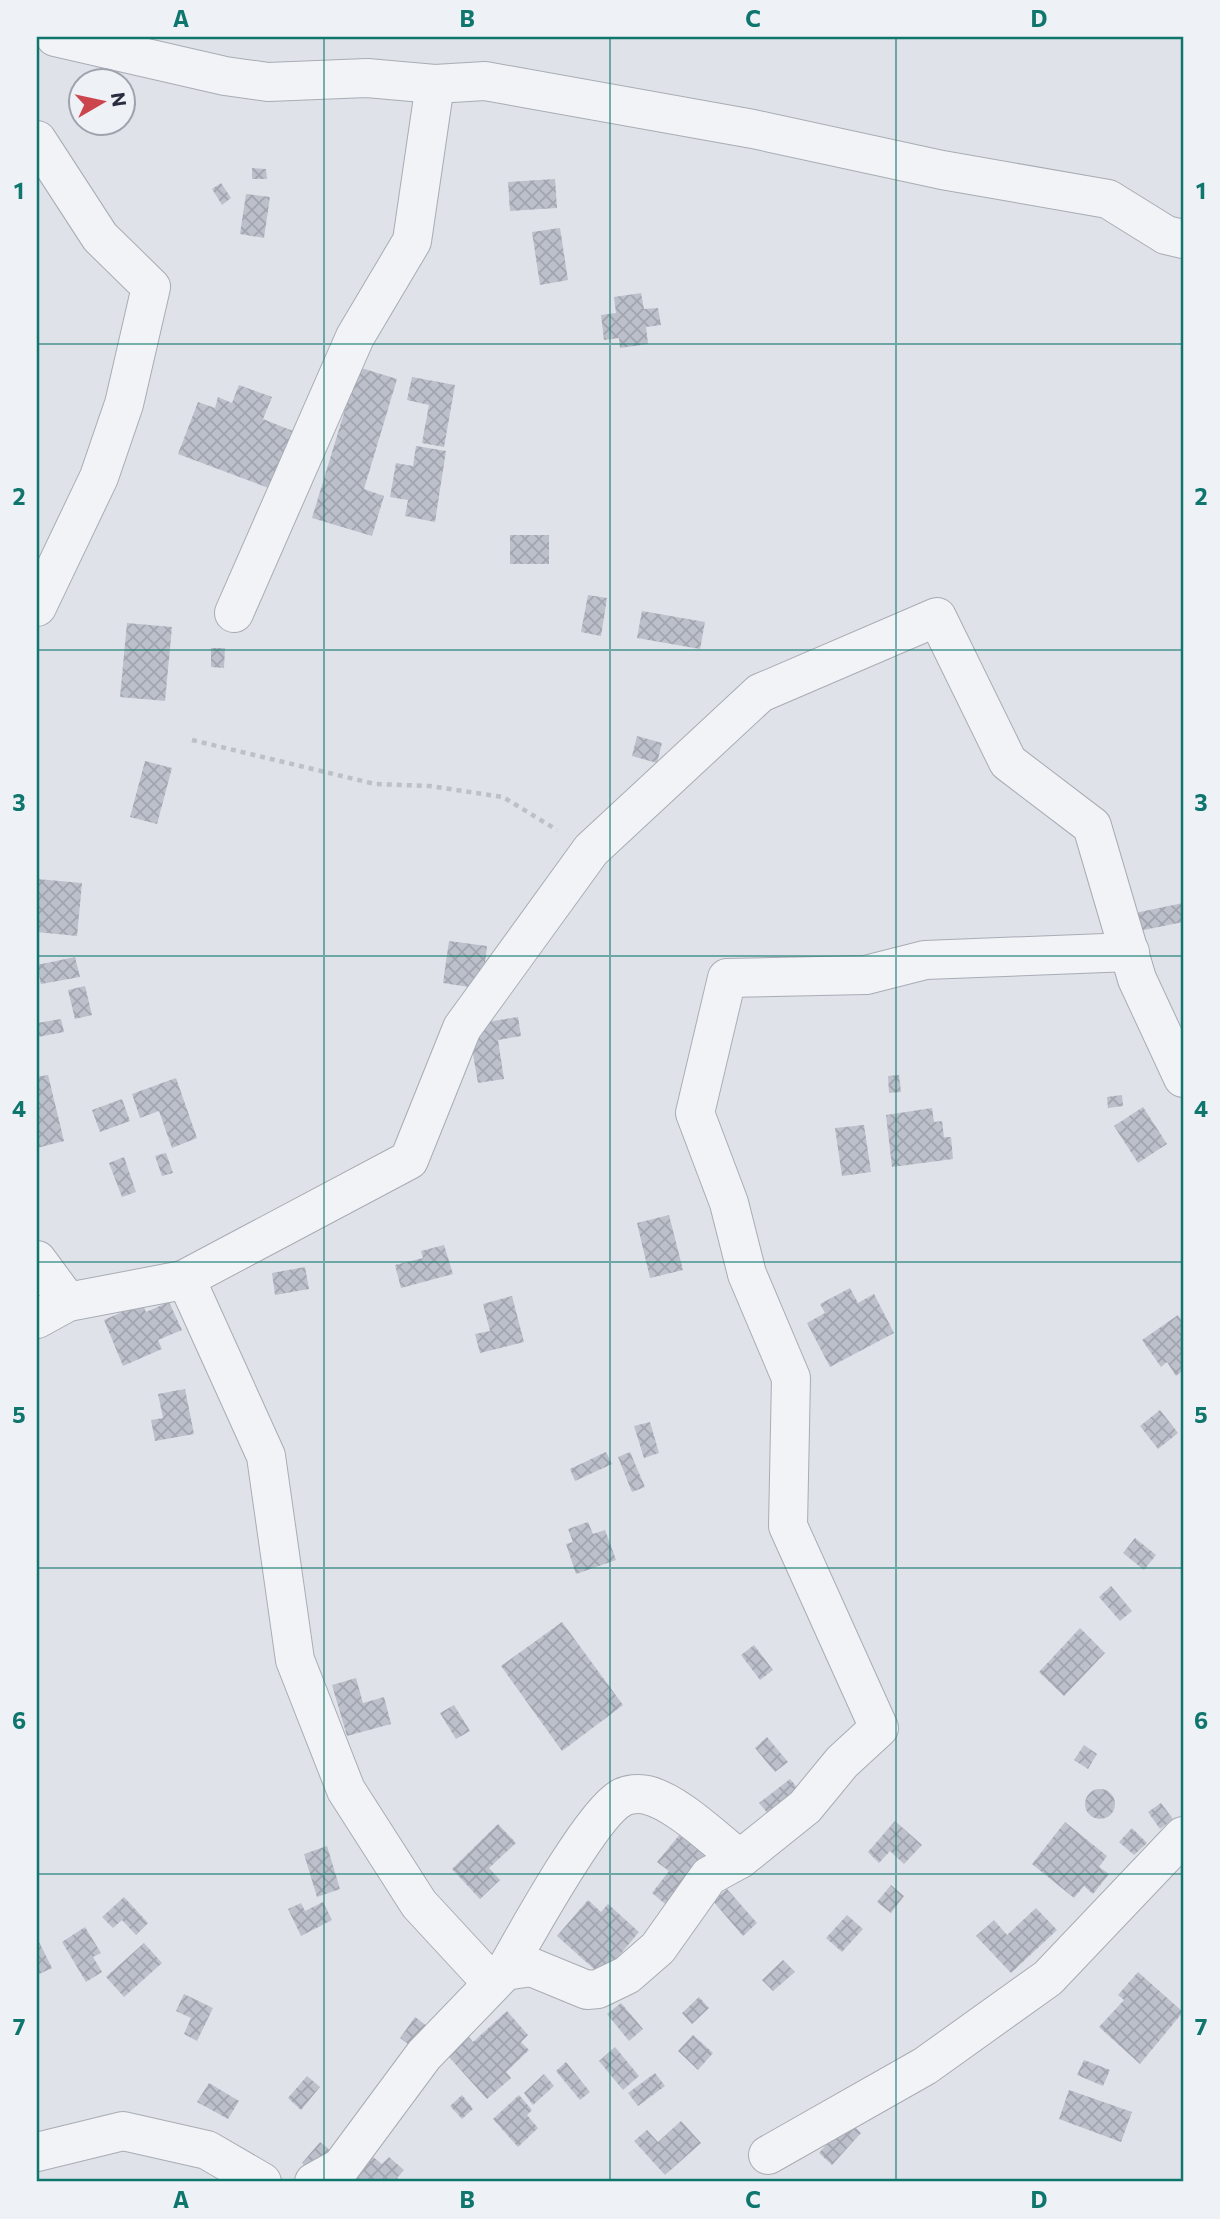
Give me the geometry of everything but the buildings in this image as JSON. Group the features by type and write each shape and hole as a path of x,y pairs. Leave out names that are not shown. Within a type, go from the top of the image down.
{"street":[{"path":"55,37 225,76 268,82 367,78 435,84 485,81 753,129 942,170 1108,199 1166,235 1183,239"},
{"path":"234,613 355,337 412,241 435,84"},
{"path":"37,140 100,237 151,288 132,355 124,404 99,477 37,607"},
{"path":"37,1260 52,1311 183,1280 409,1160 461,1028 591,850 760,692 937,617 1008,762 1092,827 1138,979 1183,1078"},
{"path":"499,1977 531,1967 587,1990 627,1975 658,1948 709,1876 740,1859 805,1807 842,1762 879,1728 788,1526 791,1378 747,1274 729,1203 695,1113 727,978 866,975 938,959 1130,952"},
{"path":"183,1280 194,1296 266,1456 295,1660 346,1790 419,1904 499,1977"},
{"path":"314,2182 341,2167 424,2055 499,1977 605,1811 622,1797 648,1795 675,1809 740,1859"},
{"path":"768,2155 925,2066 1048,1978 1183,1836"},
{"path":"37,2152 123,2131 207,2150 262,2182"}],"path":[{"path":"192,740 376,784 430,786 503,797 591,850"}]}
